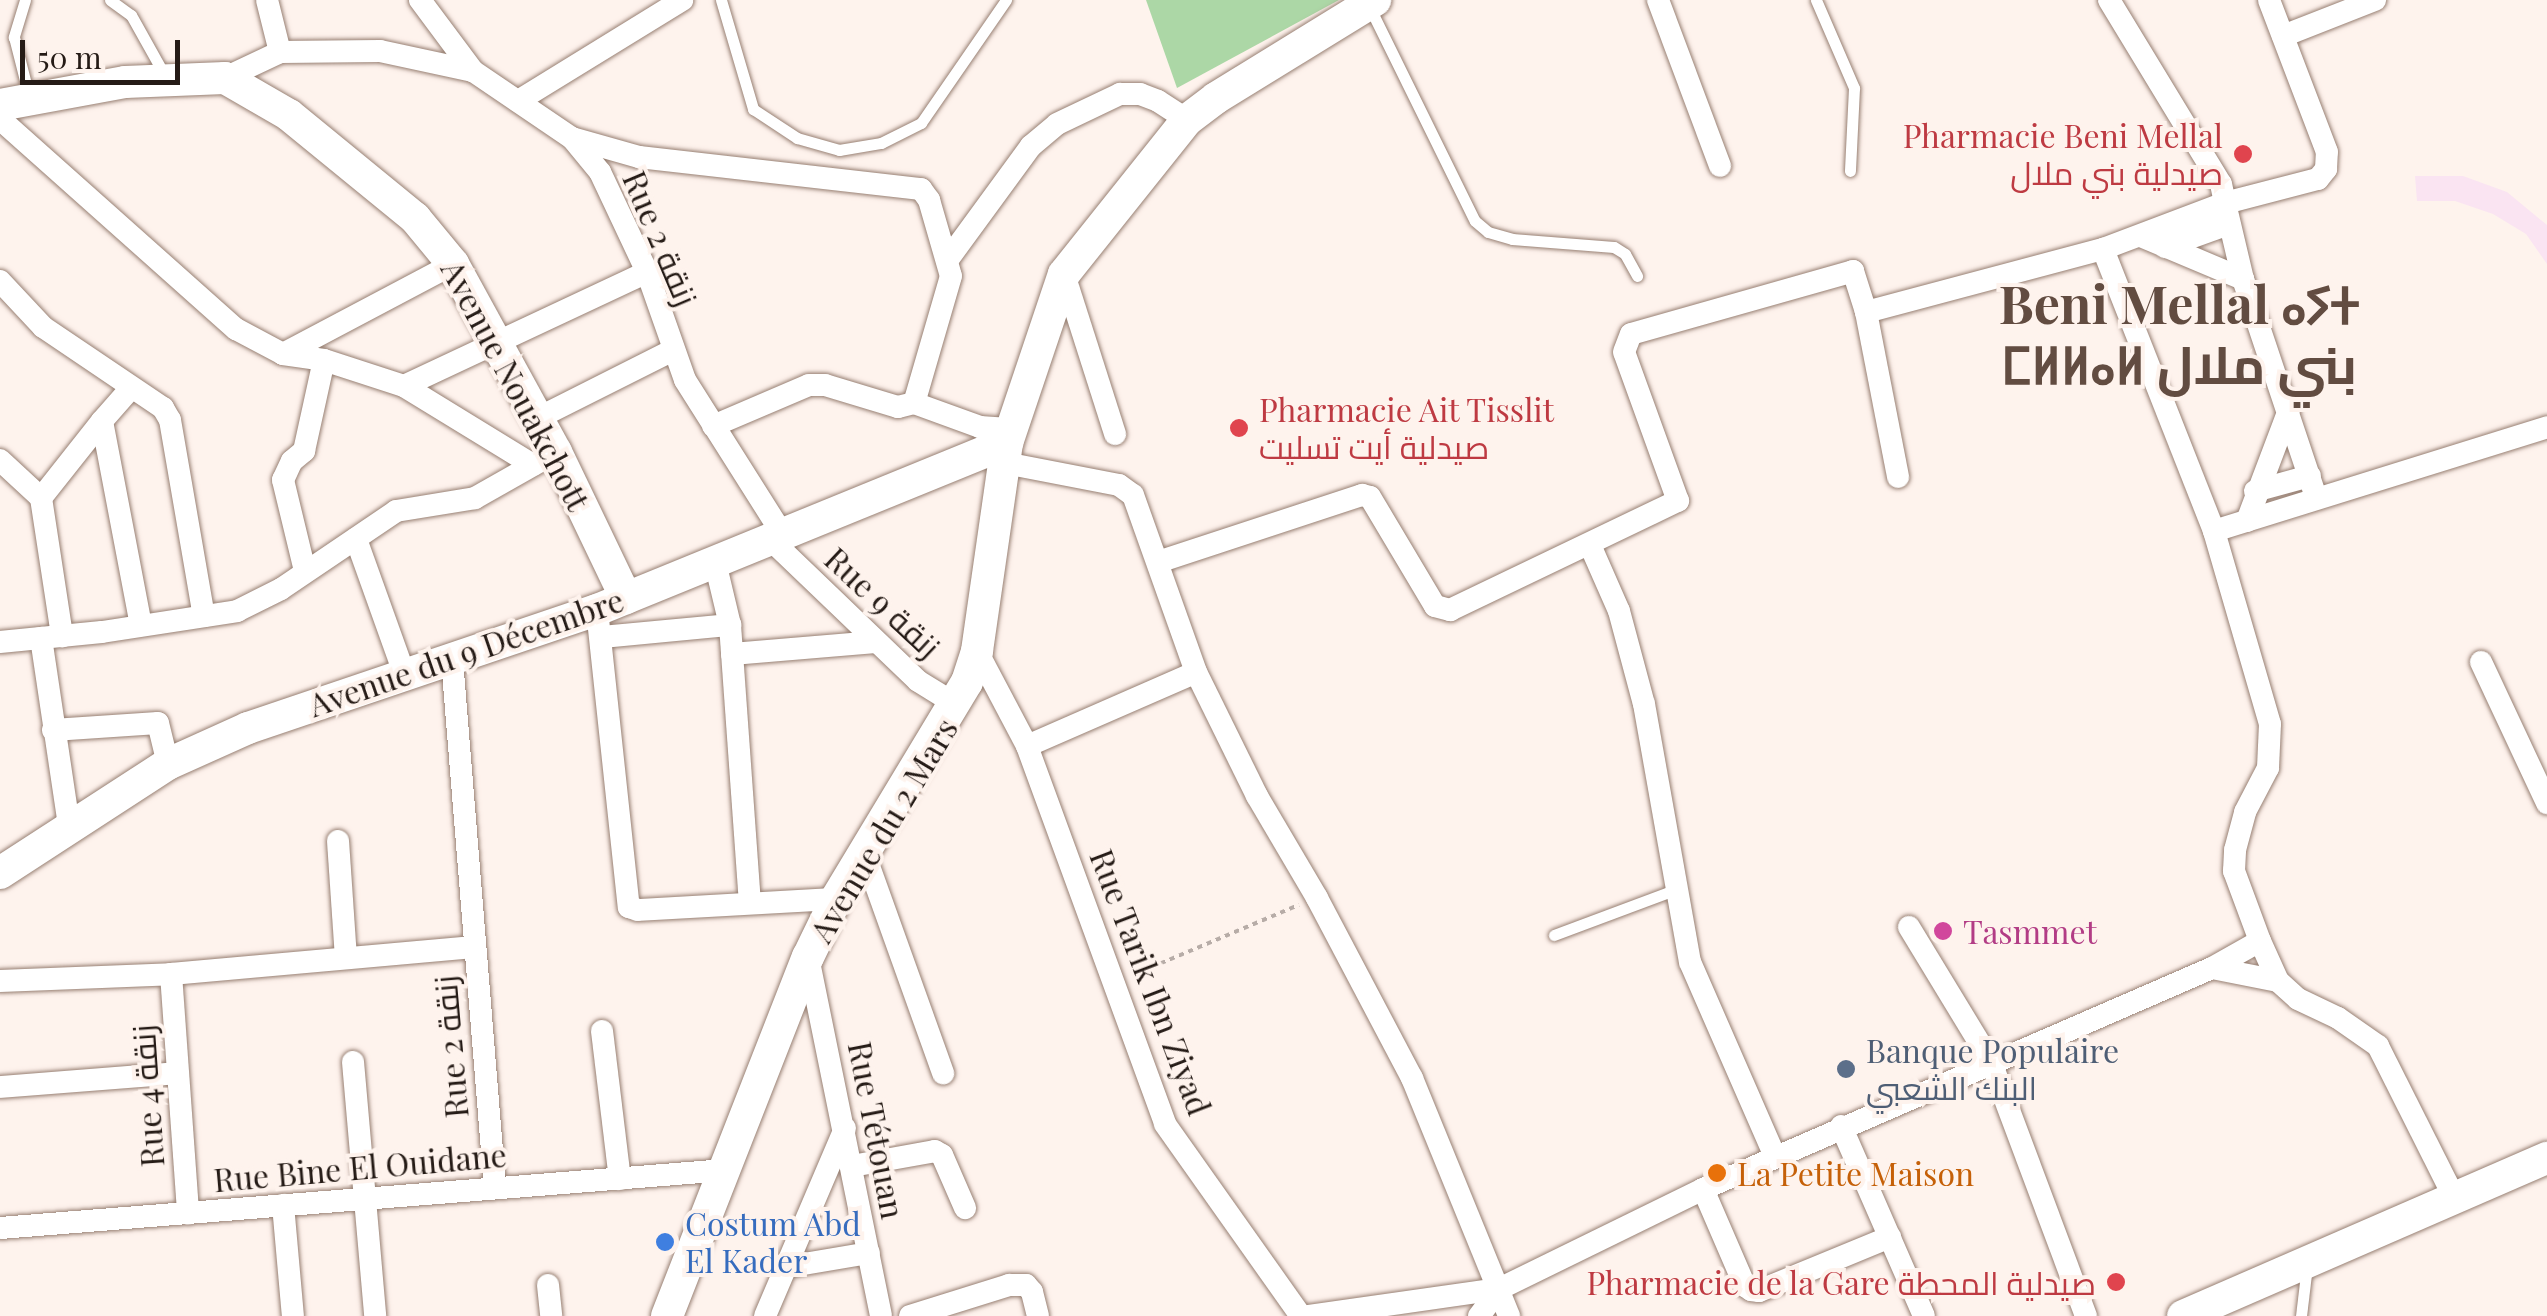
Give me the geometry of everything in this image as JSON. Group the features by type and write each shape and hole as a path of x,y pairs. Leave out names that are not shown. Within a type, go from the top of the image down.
{"street":[{"path":"267,0 280,52"},
{"path":"420,0 474,72"},
{"path":"518,101 682,0"},
{"path":"1658,0 1720,166"},
{"path":"2109,0 2221,184 2243,279 2313,486"},
{"path":"1866,312 2227,214 2318,179 2326,169 2327,152 2269,0"},
{"path":"2283,36 2375,0"},
{"path":"1114,434 1064,274 1187,120 1372,2"},
{"name":"Rue 2 زنقة","path":"225,78 280,52 380,51 474,72 572,138 600,172 646,272 671,351 777,537"},
{"path":"16,104 166,78 225,78"},
{"name":"Avenue Nouakchott","path":"225,78 288,115 415,218 453,264 536,419 544,459 608,615"},
{"path":"949,258 1030,146 1057,124 1120,94 1158,100 1187,120"},
{"path":"0,119 236,329 283,354 324,360 404,386 544,459"},
{"path":"572,138 639,157 921,189 929,200 949,258 950,288 914,403"},
{"path":"2165,247 2227,214"},
{"path":"2141,236 2243,279"},
{"path":"2104,249 2214,531 2270,724 2268,768 2245,812 2234,850 2234,871 2278,982 2298,999 2338,1018 2378,1046 2456,1201"},
{"path":"283,354 453,264"},
{"path":"1158,562 1362,495 1370,497 1435,606 1442,610 1590,545 1678,501 1624,352 1631,334 1853,271 1866,312 1898,478"},
{"path":"404,386 646,272"},
{"name":"Avenue du 2 Mars","path":"668,1316 808,956 836,900 957,705 977,651 1007,451 1064,274"},
{"path":"0,281 43,328 163,408 170,420 204,616"},
{"path":"536,419 671,351"},
{"path":"305,571 283,480 292,462 304,451 324,360"},
{"path":"713,426 810,384 898,408 914,403 980,428 1007,451 1128,489 1138,506 1196,672 1257,796 1317,898 1412,1078 1509,1316"},
{"path":"69,826 53,730 52,637 41,498 131,388"},
{"path":"2247,522 2289,410"},
{"path":"102,420 141,625"},
{"path":"2256,492 2313,486 2547,428"},
{"name":"Avenue du 9 Décembre","path":"0,873 168,764 248,728 404,673 608,615 715,562 950,466 1007,451"},
{"path":"0,642 237,611 261,600 396,511 475,498 544,459"},
{"path":"0,460 41,498"},
{"path":"2214,531 2247,522 2313,486"},
{"name":"Rue 9 زنقة","path":"777,537 876,642 918,681 957,705"},
{"path":"356,539 404,673"},
{"path":"1590,545 1620,611 1634,667 1680,888 1690,962 1775,1157"},
{"path":"715,562 730,625 750,902"},
{"path":"730,625 608,615 629,907 638,910 836,900"},
{"path":"732,654 876,642"},
{"name":"Rue Tarik Ibn Ziyad","path":"977,651 1027,746 1165,1124 1300,1316"},
{"name":"Rue 2 زنقة","path":"452,660 495,1188"},
{"path":"2482,662 2547,803"},
{"path":"1027,746 1196,672"},
{"path":"53,730 158,722 168,764"},
{"path":"338,841 346,958"},
{"path":"865,854 943,1073"},
{"path":"1909,927 1991,1062 2086,1316"},
{"path":"1309,1316 1499,1289 1703,1189 2212,968 2260,941"},
{"path":"0,981 170,974 474,947"},
{"name":"Rue Tétouan","path":"808,956 881,1316"},
{"path":"2212,968 2278,982"},
{"name":"Rue 4 زنقة","path":"170,974 188,1213"},
{"path":"602,1031 620,1179"},
{"path":"353,1062 375,1316"},
{"path":"0,1087 177,1073"},
{"path":"1841,1126 1924,1316"},
{"path":"765,1316 844,1128"},
{"path":"852,1166 935,1151 942,1155 965,1208"},
{"path":"2183,1316 2544,1166"},
{"name":"Rue Bine El Ouidane","path":"0,1228 725,1170"},
{"path":"1703,1189 1745,1286 1758,1292 1890,1238"},
{"path":"284,1206 292,1316"},
{"path":"786,1267 869,1253"},
{"path":"548,1284 551,1316"},
{"path":"910,1316 1009,1285 1026,1286 1032,1292 1038,1316"},
{"path":"1479,1316 1499,1289"}],"lane":[{"path":"16,104 21,78 14,37 25,0"},
{"path":"110,0 131,16 166,78"},
{"path":"721,0 753,109 797,138 839,150 882,143 921,122 1006,0"},
{"path":"1816,0 1854,88 1850,171"},
{"path":"1372,2 1475,220 1488,232 1512,239 1614,246 1625,254 1637,276"},
{"path":"1554,936 1680,888"},
{"path":"2301,1316 2308,1263"}],"path":[{"path":"1116,982 1317,898"}],"shaded area":[{"path":"2415,176 2463,176 2507,192 2547,225 2547,264 2526,234 2493,214 2455,201 2417,201"}],"green space":[{"path":"1146,0 1339,0 1177,88"}],"place":[{"name":"Pharmacie Beni Mellal صيدلية بني ملال","path":"2243,154"},
{"name":"Pharmacie Ait Tisslit صيدلية أيت تسليت","path":"1239,428"},
{"name":"Tasmmet","path":"1943,931"},
{"name":"Banque Populaire البنك الشعبي","path":"1846,1069"},
{"name":"La Petite Maison","path":"1717,1173"},
{"name":"Costum Abd El Kader","path":"665,1242"},
{"name":"Pharmacie de la Gare صيدلية المحطة","path":"2116,1282"}],"district":[{"name":"Beni Mellal ⴰⵢⵜ ⵎⵍⵍⴰⵍ بني ملال","path":"2179,333"}]}
